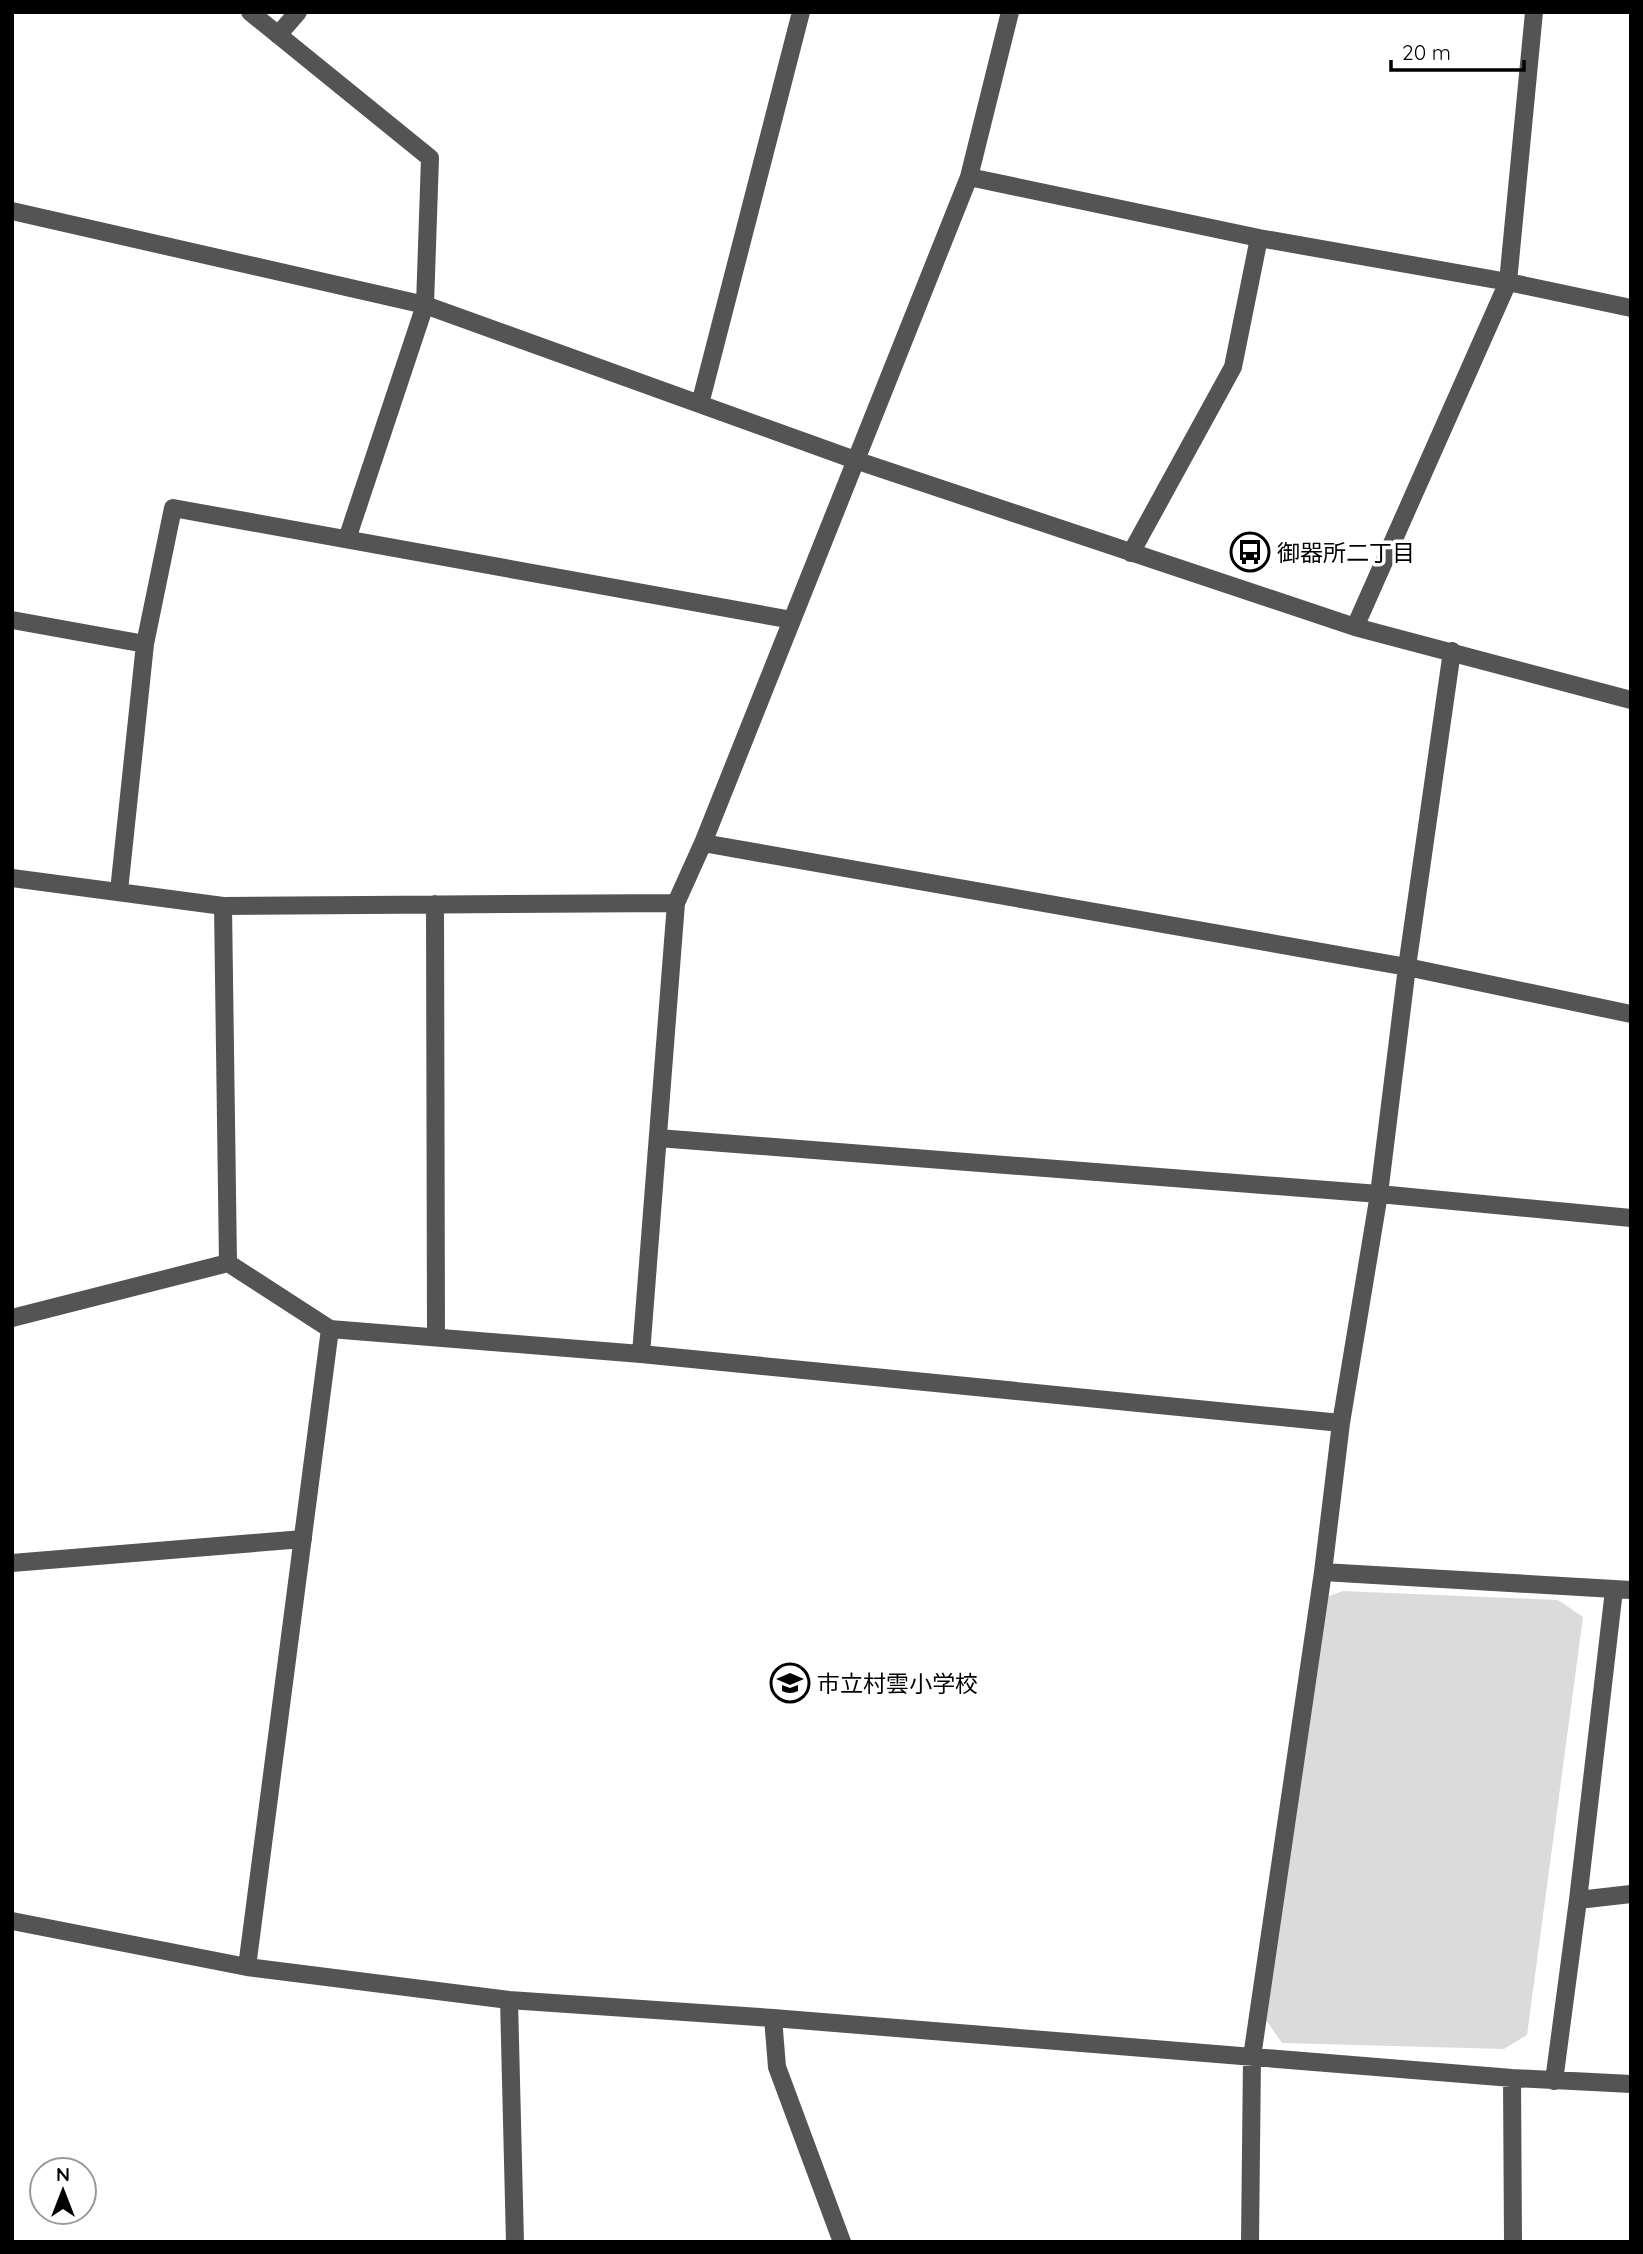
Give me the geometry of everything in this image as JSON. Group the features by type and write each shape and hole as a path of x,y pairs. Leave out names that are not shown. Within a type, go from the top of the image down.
{"street":[{"path":"250,12 430,158 425,305 347,539"},
{"path":"278,35 298,12"},
{"path":"700,404 801,12"},
{"path":"641,1354 676,903 704,843 969,177 1010,12"},
{"path":"1354,627 1508,282 1534,12"},
{"path":"969,177 1259,238 1508,282 1631,308"},
{"path":"12,211 425,305 855,460 1354,627 1631,700"},
{"path":"1131,553 1233,367 1259,238"},
{"path":"119,891 145,644 173,508 792,620"},
{"path":"12,620 145,644"},
{"path":"1250,2242 1252,2057 1324,1572 1340,1423 1379,1195 1407,967 1452,651"},
{"path":"704,843 1407,967 1631,1014"},
{"path":"12,878 223,906 676,903"},
{"path":"435,904 436,1338"},
{"path":"223,906 228,1263"},
{"path":"658,1138 1379,1195 1631,1218"},
{"path":"12,1318 228,1263 330,1329 641,1354 1340,1423"},
{"path":"247,1967 330,1329"},
{"path":"12,1563 303,1539"},
{"path":"1324,1572 1623,1590 1553,2081"},
{"path":"1578,1900 1631,1894"},
{"path":"12,1921 247,1967 509,2000 773,2018 1511,2078 1631,2084"},
{"path":"509,2000 515,2242"},
{"path":"773,2018 777,2067 842,2242"},
{"path":"1511,2078 1513,2242"}],"shaded area":[{"path":"1343,1591 1558,1600 1583,1617 1527,2035 1504,2049 1282,2043 1266,2020 1327,1597"}],"place":[{"name":"御器所二丁目","path":"1250,552"},
{"name":"市立村雲小学校","path":"790,1683"}]}
